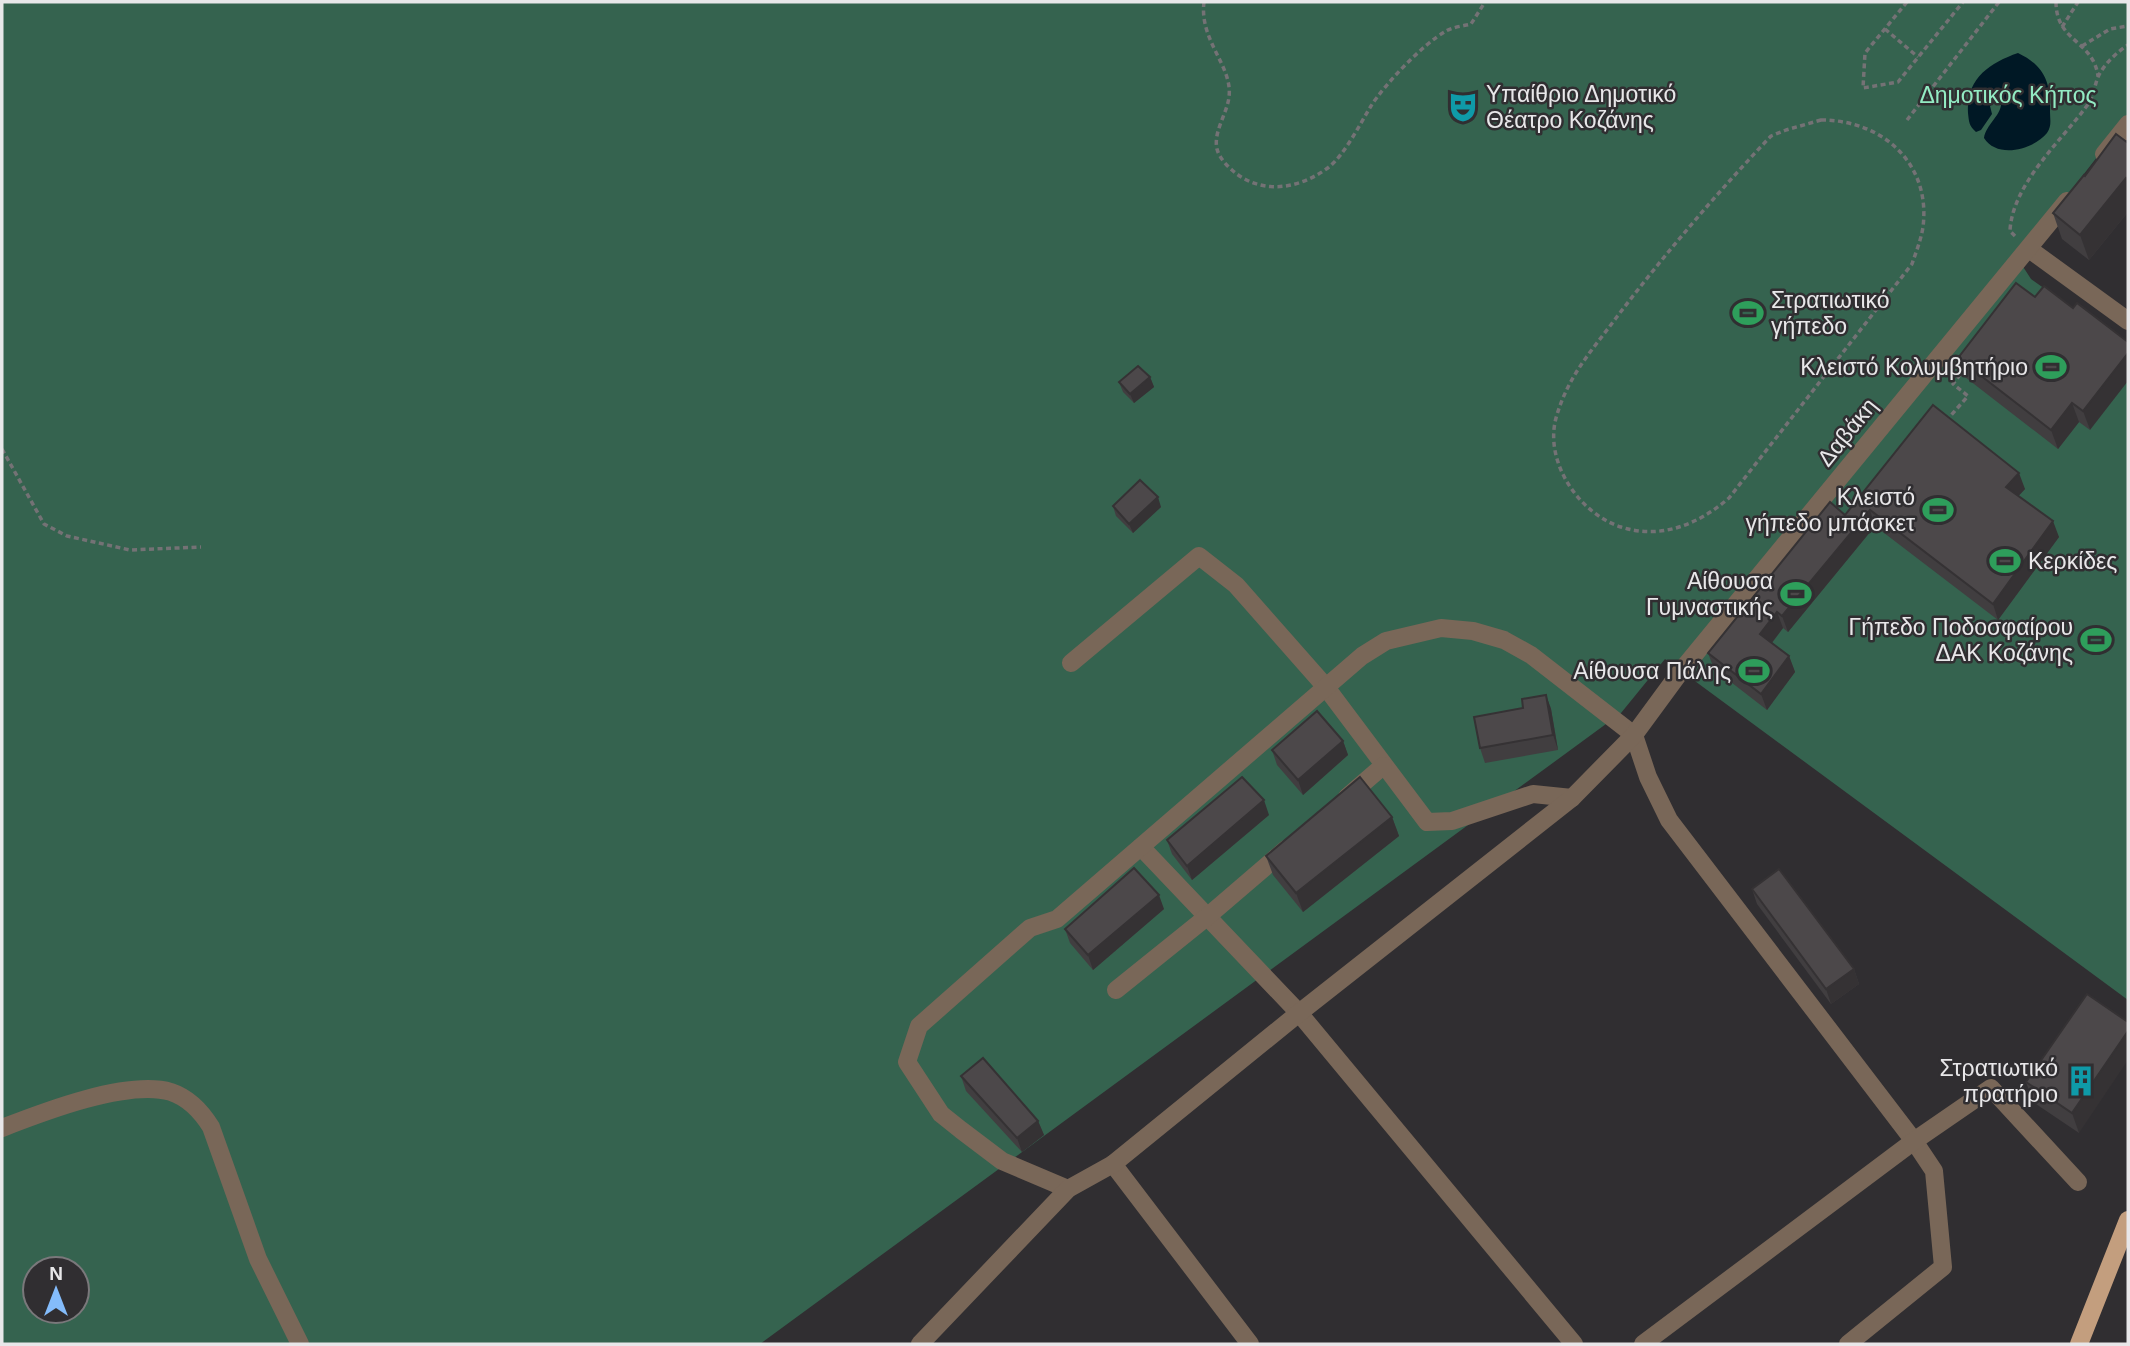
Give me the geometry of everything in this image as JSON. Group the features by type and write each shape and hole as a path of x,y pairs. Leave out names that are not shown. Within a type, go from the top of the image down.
{"main road":[{"path":"2079,1344 2126,1229"}],"street":[{"path":"2095,166 2125,136"},
{"name":"Δαβάκη","path":"920,1344 1068,1189 1113,1164 1298,1013 1572,798 1634,735 1681,671 2080,184"},
{"path":"2029,249 2128,321"},
{"path":"1071,663 1199,556 1237,585 1325,686 1426,822 1452,821 1532,794 1572,798"},
{"path":"1068,1189 1002,1161 941,1114 907,1062 919,1026 1030,928 1057,919 1362,656 1386,641 1441,628 1473,631 1504,639 1531,655 1634,735 1648,777 1669,820 1914,1141 1934,1171 1943,1267 1848,1344"},
{"path":"1332,810 1383,766"},
{"path":"1116,990 1209,916 1301,836"},
{"path":"1141,847 1298,1013 1574,1344"},
{"path":"1643,1344 1914,1141 1991,1088 2078,1182"},
{"path":"2,1128 107,1094 142,1089 169,1091 186,1099 200,1111 211,1127 258,1259 300,1344"},
{"path":"1113,1164 1250,1344"}],"path":[{"path":"1204,2 1202,20 1228,83 1229,97 1217,150 1225,164 1239,176 1258,185 1273,188 1295,185 1331,166 1383,88 1447,30 1471,24 1485,2"},
{"path":"1907,2 1865,53 1863,88 1898,82 1963,2"},
{"path":"1907,120 1999,2"},
{"path":"2015,236 2010,231 2010,221 2018,198 2050,150 2087,107 2095,92 2098,77 2097,67 2058,22 2056,2"},
{"path":"2062,27 2078,2"},
{"path":"2082,47 2110,29 2128,26"},
{"path":"1885,29 1918,57"},
{"path":"2098,77 2112,58 2128,45"},
{"path":"1821,120 1841,120 1878,133 1904,156 1917,181 1923,206 1923,227 1912,264 1729,498 1715,510 1695,522 1660,532 1623,528 1603,520 1590,512 1577,497 1559,464 1555,445 1555,421 1573,374 1586,358 1669,251 1771,136 1821,120"},
{"path":"1944,423 1968,396 1951,382 1968,364"},
{"path":"2,449 44,524 67,536 130,550 201,547"}],"green space":[{"name":"Δημοτικός Κήπος","path":"2,2 2128,2 2128,117 2018,259 2031,279 2128,348 2128,1000 1665,659 1621,713 760,1344 2,1344"}],"water":[{"path":"2018,53 2035,64 2044,76 2049,92 2050,125 2047,133 2033,144 2006,150 1990,145 1984,138 2001,105 1994,103 1990,106 1992,114 1981,130 1976,132 1969,121 1968,101 1981,74 1989,67"}],"building":[{"path":"2116,134 2128,143 2128,180 2126,178 2080,235 2053,213"},
{"name":"Κλειστό Κολυμβητήριο","path":"2016,283 2035,297 2044,286 2073,308 2077,303 2128,342 2128,353 2083,411 2072,403 2051,430 1958,358"},
{"path":"1138,366 1150,377 1130,394 1119,382"},
{"path":"1933,405 2019,473 2006,487 2053,521 1993,604 1870,510 1782,616 1777,612 1760,634 1789,656 1761,694 1708,653 1830,502 1845,515"},
{"path":"1140,480 1158,497 1129,524 1113,506"},
{"path":"1546,695 1553,735 1480,748 1474,717 1523,708 1522,699"},
{"path":"1317,711 1343,741 1298,780 1272,750"},
{"path":"1242,777 1264,800 1187,866 1167,840"},
{"path":"1360,777 1392,817 1296,893 1266,856"},
{"path":"1134,868 1159,895 1088,955 1065,929"},
{"path":"1779,869 1854,969 1826,989 1752,889"},
{"name":"Στρατιωτικό πρατήριο","path":"2087,994 2128,1022 2128,1031 2072,1113 2026,1082"},
{"path":"983,1058 1038,1121 1017,1138 961,1076"}],"place":[{"name":"Υπαίθριο Δημοτικό Θέατρο Κοζάνης","path":"1463,107"},
{"name":"Στρατιωτικό γήπεδο","path":"1748,313"},
{"name":"Κλειστό Κολυμβητήριο","path":"2051,367"},
{"name":"Κλειστό γήπεδο μπάσκετ","path":"1938,510"},
{"name":"Κερκίδες","path":"2005,561"},
{"name":"Αίθουσα Γυμναστικής","path":"1796,594"},
{"name":"Γήπεδο Ποδοσφαίρου ΔΑΚ Κοζάνης","path":"2096,640"},
{"name":"Αίθουσα Πάλης","path":"1754,671"},
{"name":"Στρατιωτικό πρατήριο","path":"2081,1081"}]}
